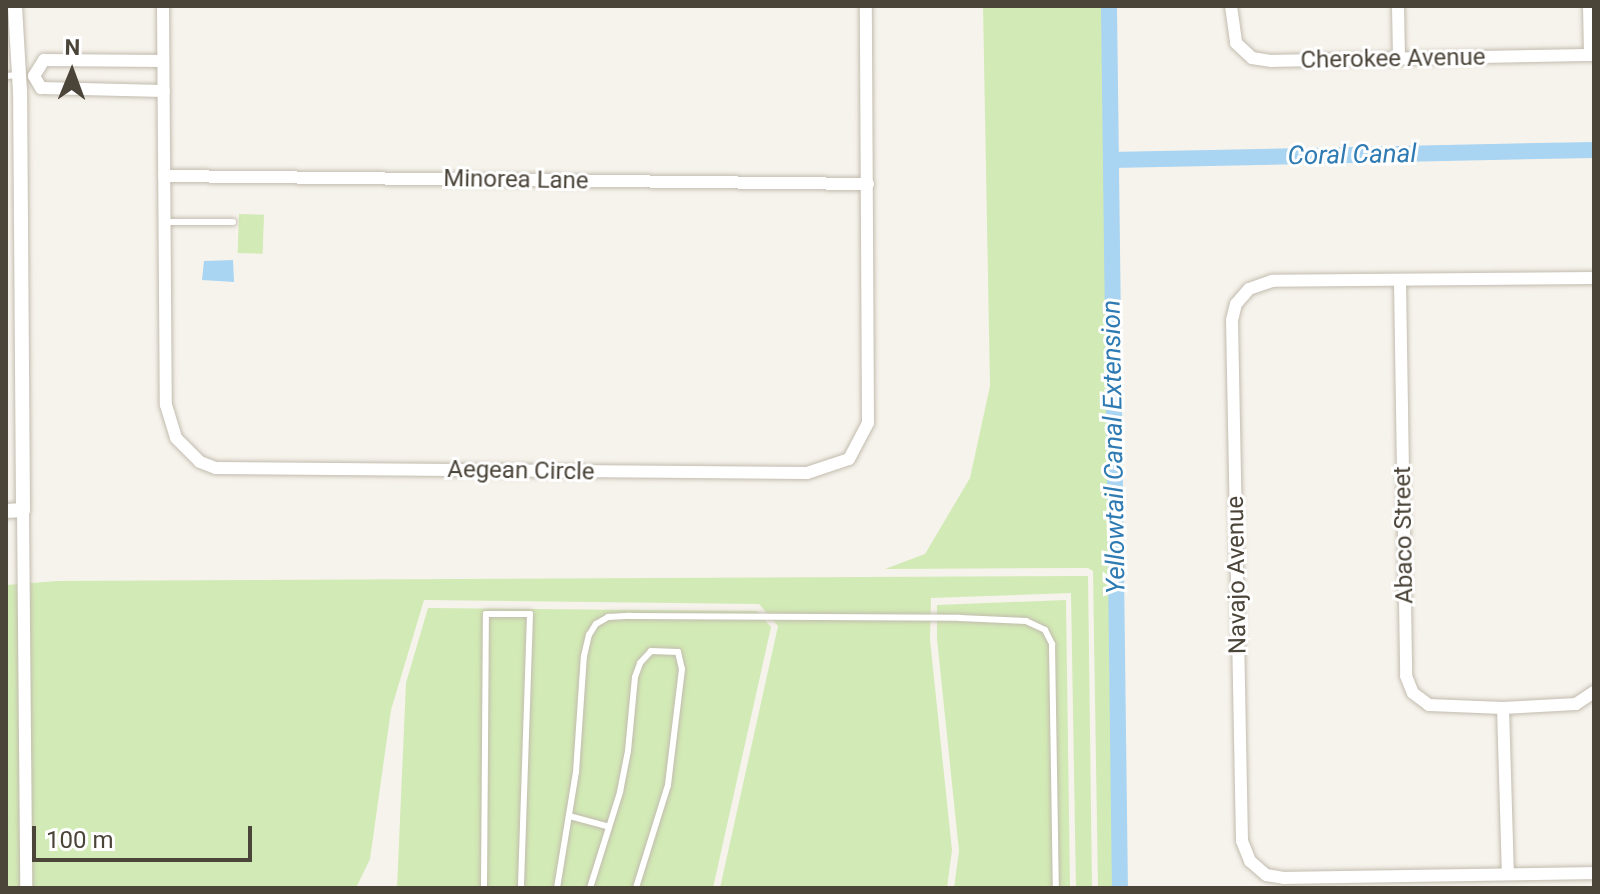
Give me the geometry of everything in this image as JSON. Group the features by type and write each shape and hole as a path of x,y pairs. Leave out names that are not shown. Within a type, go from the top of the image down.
{"street":[{"path":"15,6 12,76 23,510 26,888"},
{"name":"Aegean Circle","path":"163,6 169,424 186,450 216,468 807,473 849,459 868,423 866,6"},
{"name":"Cherokee Avenue","path":"1231,6 1236,43 1252,58 1300,61 1592,55"},
{"path":"1398,6 1399,59"},
{"path":"1589,6 1592,55"},
{"path":"34,76 44,60 163,61"},
{"path":"12,76 34,76"},
{"path":"34,76 41,88 164,91"},
{"name":"Minorea Lane","path":"164,176 868,184"},
{"name":"Navajo Avenue","path":"1594,278 1272,281 1249,289 1236,304 1232,320 1242,841 1250,861 1266,875 1284,878 1594,873"},
{"name":"Abaco Street","path":"1400,281 1406,676 1413,693 1429,705 1503,708 1576,704 1594,692"},
{"path":"6,511 23,510"},
{"path":"1503,708 1508,874"}],"lane":[{"path":"165,222 233,222"},
{"path":"484,888 486,614 530,614 521,888"},
{"path":"557,888 581,728 584,656 589,635 596,624 608,617 1026,621 1045,630 1052,644 1056,888"},
{"path":"590,888 626,765 635,677 640,663 651,651 678,652 682,669 668,785 636,888"},
{"path":"569,816 607,826"}],"green space":[{"path":"983,6 1113,6 1125,888 1098,888 1093,571 1088,568 885,569 925,554 970,478 990,386"},
{"path":"239,214 264,215 263,254 238,253"},
{"path":"1088,576 1092,888 1076,888 1071,593 931,598 930,640 952,850 947,888 720,888 778,626 759,604 424,600 391,710 370,859 356,888 6,888 6,585 57,581"},
{"path":"1066,600 1070,888 954,888 959,851 937,639 937,605"},
{"path":"428,608 757,611 771,627 713,888 397,888 406,683"}],"water":[{"path":"233,260 234,282 202,280 204,261"}],"waterway":[{"name":"Yellowtail Canal Extension","path":"1109,6 1120,888"},
{"name":"Coral Canal","path":"1111,160 1594,150"}]}
